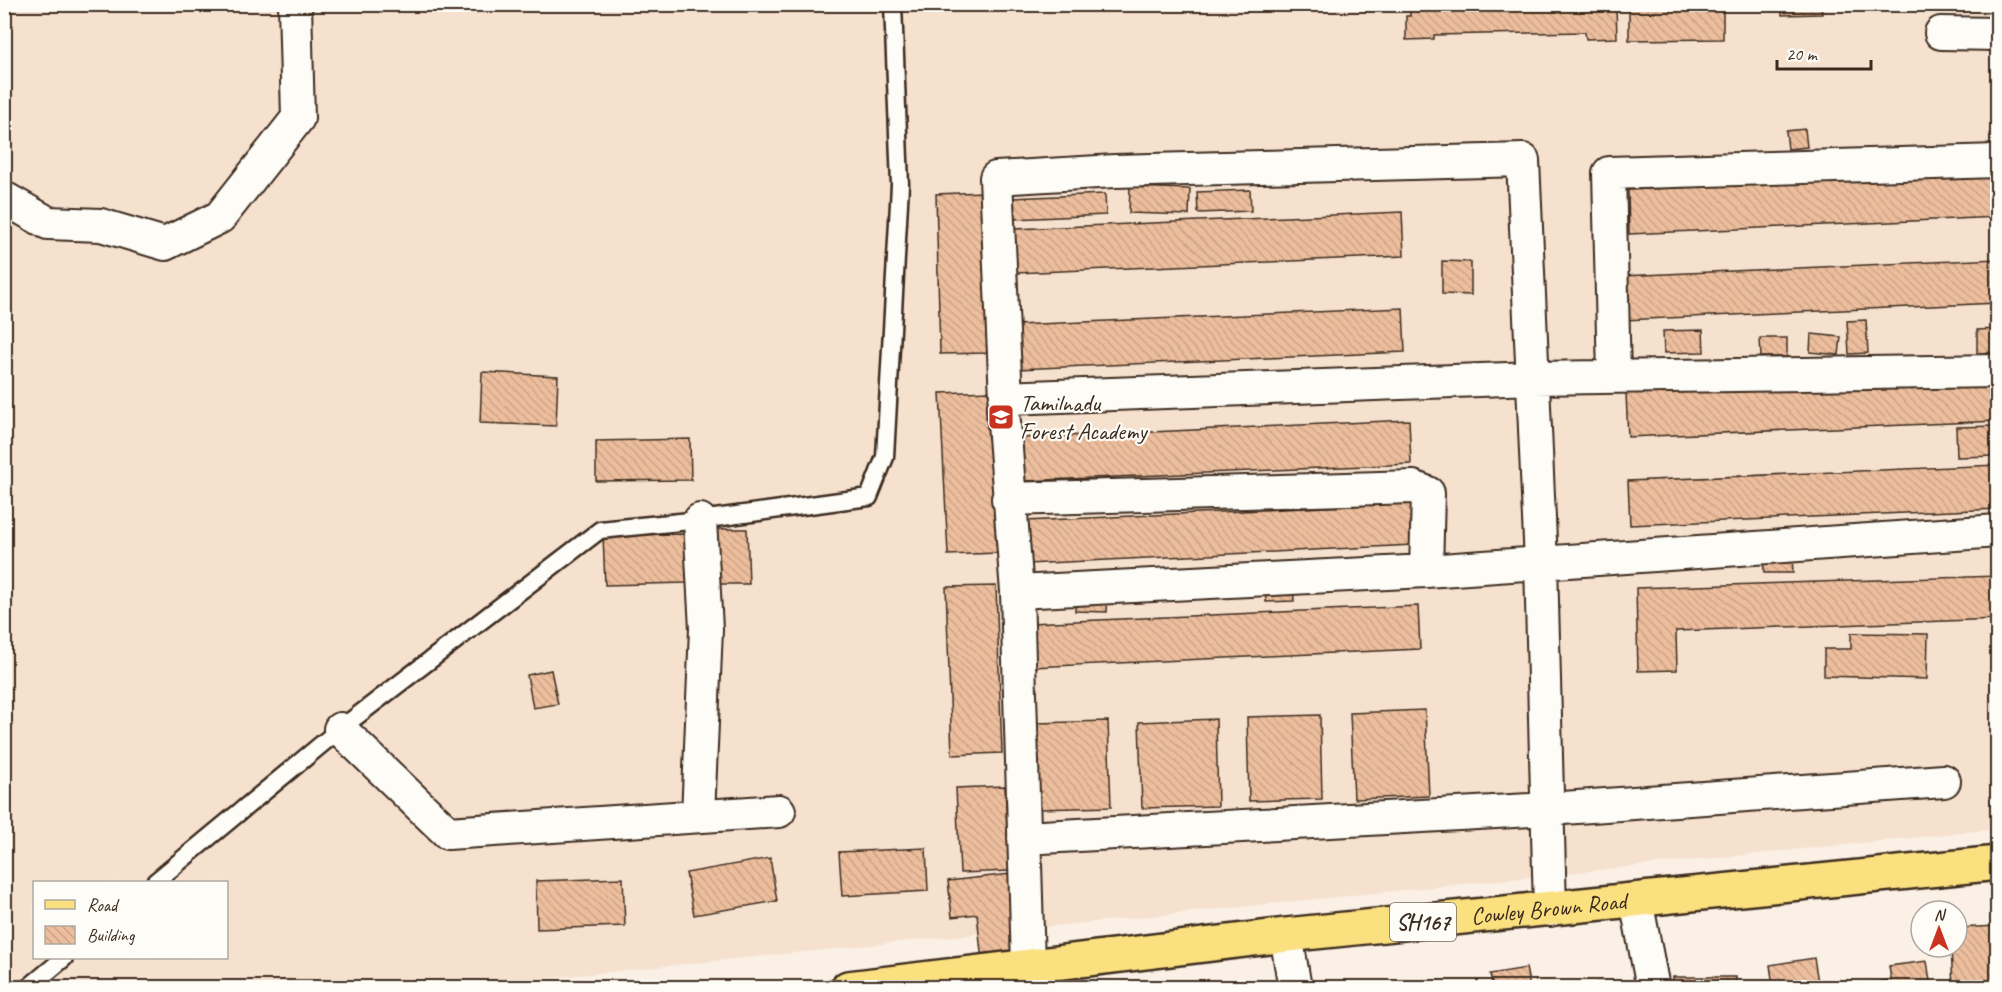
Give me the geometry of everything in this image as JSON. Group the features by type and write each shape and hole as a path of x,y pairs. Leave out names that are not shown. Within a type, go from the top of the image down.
{"main road":[{"name":"Cowley Brown Road","path":"848,987 1286,935 1998,863"}],"street":[{"path":"4,198 48,223 100,225 165,244 220,217 298,118 295,4"},
{"path":"1941,33 1998,34"},
{"path":"1028,965 1017,592 1008,499 1003,410 1006,398 996,178 1115,171 1523,160 1541,563 1550,910"},
{"path":"1614,376 1609,173 1998,161"},
{"path":"1006,398 1534,378 1998,371"},
{"path":"1008,499 1413,487 1428,493 1426,571"},
{"path":"698,816 706,629 700,520"},
{"path":"1017,592 1426,571 1998,531"},
{"path":"340,729 448,833 779,810"},
{"path":"1024,838 1548,809 1944,781"},
{"path":"1636,900 1653,987"},
{"path":"1286,935 1295,987"}],"lane":[{"path":"156,881 340,729 600,530 700,520 869,496 885,457 900,185 893,4"},
{"path":"28,987 62,959"}],"shaded area":[{"name":"Tamilnadu Forest Academy","path":"5,5 1997,5 1997,829 463,987 5,988"}],"building":[{"path":"1410,4 1607,4 1607,8 1616,7 1617,38 1586,39 1585,32 1434,35 1434,39 1406,40 1406,16 1410,16"},
{"path":"1629,4 1723,4 1723,39 1629,40"},
{"path":"1782,4 1821,4 1822,14 1782,15"},
{"path":"1805,129 1807,147 1788,149 1786,131"},
{"path":"1998,173 1998,217 1629,234 1628,190"},
{"path":"1130,187 1190,189 1189,215 1129,213"},
{"path":"1250,190 1251,211 1198,213 1197,192"},
{"path":"983,192 987,353 940,354 936,194"},
{"path":"1105,194 1106,215 1013,219 1012,198"},
{"path":"1402,212 1404,256 1016,273 1015,229"},
{"path":"1998,259 1998,303 1624,320 1622,276"},
{"path":"1442,261 1471,262 1471,295 1442,294"},
{"path":"1403,308 1405,352 1018,369 1016,325"},
{"path":"1866,320 1868,353 1849,354 1847,321"},
{"path":"1998,329 1998,352 1977,353 1977,330"},
{"path":"1703,330 1704,352 1664,353 1663,331"},
{"path":"1811,334 1841,337 1839,355 1810,352"},
{"path":"1760,338 1787,338 1787,357 1761,357"},
{"path":"482,372 558,376 556,426 480,423"},
{"path":"1998,377 1998,421 1628,437 1626,393"},
{"path":"989,391 997,553 948,555 940,393"},
{"path":"1409,420 1411,464 1024,481 1022,438"},
{"path":"1998,426 1998,456 1957,457 1956,427"},
{"path":"690,439 691,480 596,481 596,441"},
{"path":"1998,465 1998,509 1630,525 1628,481"},
{"path":"1412,503 1413,545 1027,564 1025,521"},
{"path":"715,529 747,529 749,584 717,584"},
{"path":"686,534 687,583 605,585 603,535"},
{"path":"1792,556 1793,573 1764,573 1763,557"},
{"path":"1998,576 1998,619 1676,631 1677,670 1638,671 1636,588"},
{"path":"1293,584 1294,601 1266,602 1265,585"},
{"path":"996,586 1002,753 952,755 946,587"},
{"path":"1075,591 1108,591 1107,612 1075,611"},
{"path":"1418,606 1420,649 1033,667 1031,623"},
{"path":"1851,633 1928,634 1927,679 1824,676 1824,649 1851,649"},
{"path":"551,670 558,704 533,708 527,675"},
{"path":"1425,710 1429,796 1354,799 1350,713"},
{"path":"1320,715 1322,799 1249,801 1247,717"},
{"path":"1216,719 1218,806 1142,808 1139,722"},
{"path":"1108,721 1111,807 1039,809 1037,723"},
{"path":"1005,786 1009,871 960,873 956,788"},
{"path":"926,848 928,891 842,896 839,852"},
{"path":"770,858 777,901 694,915 686,873"},
{"path":"1011,874 1020,958 982,962 977,914 952,917 948,881"},
{"path":"623,878 625,926 537,929 536,881"},
{"path":"1998,926 1998,988 1953,988 1952,959 1969,959 1969,927"},
{"path":"1814,958 1819,988 1799,988 1798,982 1773,986 1770,965"},
{"path":"1927,961 1931,988 1861,988 1861,984 1891,980 1889,966"},
{"path":"1526,968 1530,988 1493,988 1490,974"},
{"path":"1673,977 1736,977 1736,988 1673,988"},
{"path":"1649,981 1649,988 1597,988 1596,983"}],"place":[{"name":"Tamilnadu Forest Academy","path":"1001,417"}]}
